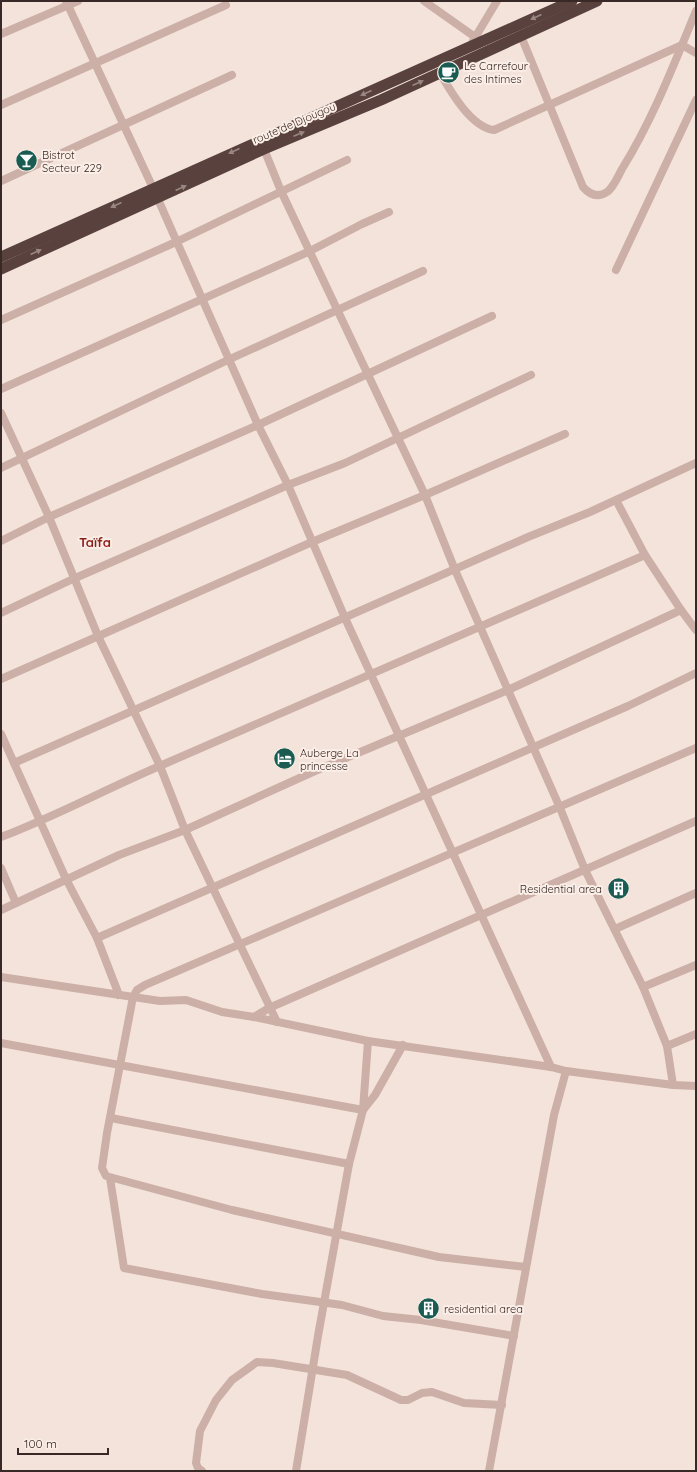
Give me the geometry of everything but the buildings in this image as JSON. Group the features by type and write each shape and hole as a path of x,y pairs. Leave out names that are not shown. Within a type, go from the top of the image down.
{"highway":[{"name":"route de Djougou","path":"1,269 158,199 264,149 440,73 521,36 555,15 572,1"},
{"name":"route de Djougou","path":"1,257 472,42 597,1"}],"street":[{"path":"1,34 67,3 78,1"},
{"path":"424,1 472,42 496,1"},
{"path":"67,3 124,124 202,300 230,359 258,425 288,485 345,618 373,676 454,853 481,917 551,1067"},
{"path":"1,105 226,5"},
{"path":"521,36 583,187 594,195 602,194 612,187 632,153 682,45 696,11"},
{"path":"682,45 696,52"},
{"path":"440,73 451,92 469,115 480,125 494,130 682,45"},
{"path":"1,181 232,75"},
{"path":"616,270 696,100"},
{"path":"264,149 337,311 425,495 455,570 534,748 585,870 643,987 667,1046 673,1085"},
{"path":"1,320 176,242 347,160"},
{"path":"1,389 310,251 389,212"},
{"path":"1,468 230,359 423,271"},
{"path":"1,541 49,517 258,425 366,373 492,316"},
{"path":"1,613 73,579 288,485 344,463 531,375"},
{"path":"1,413 49,517 73,579 98,636 160,766 186,830 269,1008 277,1022"},
{"path":"1,679 312,542 565,434"},
{"path":"14,763 616,500 696,463"},
{"path":"616,500 645,555 696,630"},
{"path":"1,837 40,822 160,766 373,676 645,555"},
{"path":"1,910 119,855 186,830 399,735 508,690 682,610"},
{"path":"97,938 534,748 642,700 696,673"},
{"path":"1,734 66,879 97,938 118,994"},
{"path":"526,1267 439,1257 232,1210 106,1176 102,1168 133,997 137,990 145,985 560,808 696,748"},
{"path":"254,1017 269,1008 481,917 696,821"},
{"path":"1,868 16,903"},
{"path":"615,928 696,893"},
{"path":"643,987 696,965"},
{"path":"1,977 160,1001 186,1000 222,1012 254,1017 368,1041 551,1067 566,1071 673,1085 696,1086"},
{"path":"667,1046 696,1034"},
{"path":"296,1471 312,1368 325,1303 348,1164 363,1110 368,1041"},
{"path":"1,1043 363,1110"},
{"path":"363,1110 375,1096 403,1045"},
{"path":"489,1471 554,1115 566,1071"},
{"path":"111,1118 348,1164"},
{"path":"110,1178 124,1268 360,1309 383,1316 420,1320 514,1336"},
{"path":"202,1471 198,1468 196,1463 200,1431 216,1400 232,1380 257,1362 312,1368 347,1375 401,1400 408,1400 422,1393 432,1392 464,1403 502,1405"}],"place":[{"name":"Le Carrefour des Intimes","path":"449,72"},
{"name":"Bistrot Secteur 229","path":"27,161"},
{"name":"Auberge La princesse","path":"284,759"},
{"name":"Residential area","path":"618,889"},
{"name":"residential area","path":"428,1309"}],"district":[{"name":"Taïfa","path":"95,542"}]}
